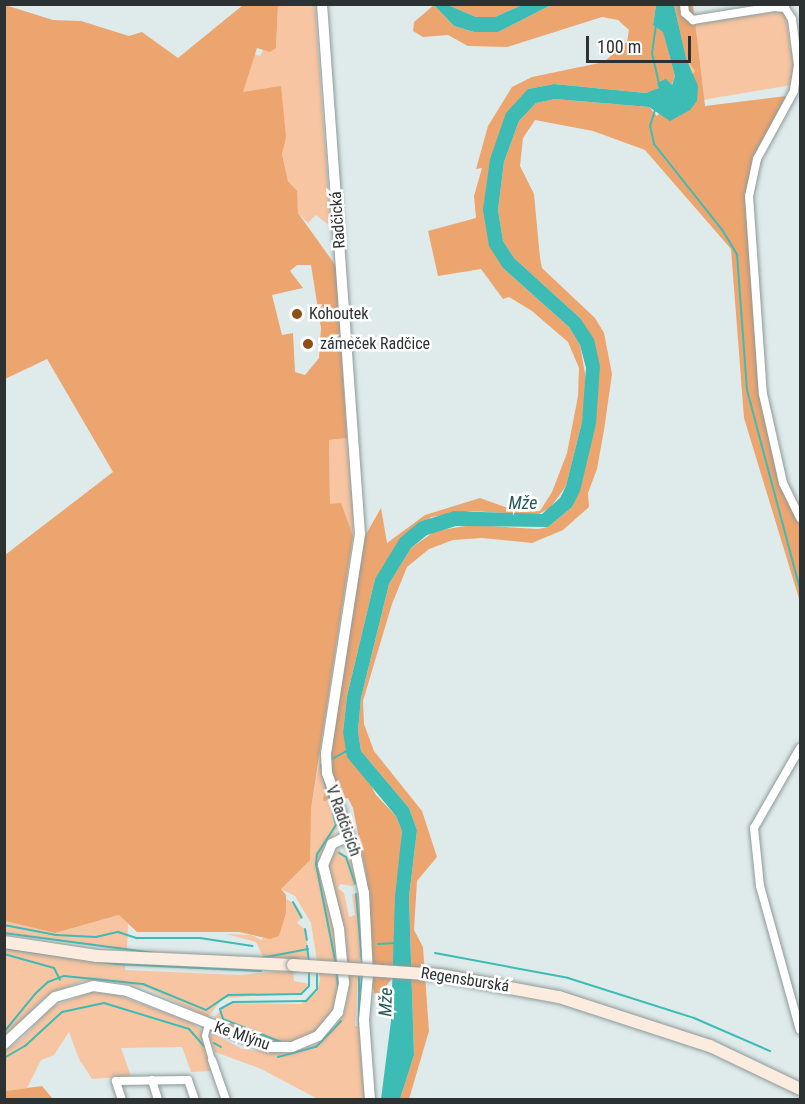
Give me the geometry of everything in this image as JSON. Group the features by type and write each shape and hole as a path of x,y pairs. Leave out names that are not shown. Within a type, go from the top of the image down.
{"main road":[{"name":"Regensburská","path":"4,942 97,956 410,971 490,982 559,997 710,1046 801,1089"}],"street":[{"name":"Radčická","path":"322,4 354,435"},
{"path":"684,4 685,13 693,20 774,7 785,8 792,19 798,65 794,91 757,159 749,196 764,394 783,483 801,518"},
{"name":"V Radčicích","path":"354,435 360,534 326,754 329,784 362,879 366,910 364,1020 370,1100"},
{"path":"801,748 754,828 760,886 801,1030"},
{"name":"Ke Mlýnu","path":"4,1044 55,997 93,986 128,992 257,1043 285,1048 311,1041 333,1022 344,994 343,959 323,865 332,844 348,836"},
{"path":"208,1024 205,1036 226,1100"},
{"path":"152,1080 158,1100"},
{"path":"122,1100 116,1081 188,1080 195,1100"}],"shaded area":[{"path":"5,5 53,20 81,21 129,36 142,32 178,58 243,5 278,5 276,48 270,52 257,48 243,92 281,86 286,137 282,154 288,181 297,191 298,213 336,266 347,438 329,440 330,504 341,503 353,536 311,809 310,860 281,889 286,895 286,913 279,936 270,939 239,932 137,932 119,915 55,933 5,921 5,555 113,472 47,359 5,379","holes":["297,265 311,265 321,328 319,358 305,375 295,372 293,333 282,335 272,295 303,288 290,271"]},
{"path":"278,5 315,5 331,227 316,215 308,223 298,213 296,191 288,181 282,154 284,130 242,93 254,54 260,56 263,50 276,48"},
{"path":"434,5 454,26 474,32 498,32 551,5 656,5 653,25 663,31 675,76 671,86 646,93 554,84 528,89 490,159 503,268 569,327 580,345 587,385 582,422 566,486 550,508 537,515 472,511 431,517 375,579 347,696 343,732 376,795 396,816 402,831 392,978 381,993 375,994 370,979 371,926 366,874 353,808 348,798 323,801 365,536 381,508 387,543 425,515 480,498 519,512 540,511 552,492 567,453 578,396 579,368 568,342 532,311 509,297 503,299 481,269 438,276 428,231 476,218 474,196 482,168 476,169 488,126 512,87 532,77 604,62 627,42 629,30 618,20 602,17 507,47 468,46 448,35 423,37 413,31 414,22"},
{"path":"448,5 522,5 495,17 476,17"},
{"path":"674,5 693,5 705,106 795,95 765,150 752,188 761,350 768,400 789,492 800,512 800,602 744,418 731,249 645,150 593,131 535,120 523,138 520,166 534,194 542,268 595,318 604,333 612,374 597,469 588,493 589,507 563,530 532,543 482,538 453,540 429,549 407,567 392,604 363,701 364,724 374,751 422,811 437,857 417,881 414,930 423,947 429,1031 409,1099 400,1099 414,1055 409,897 417,830 409,808 361,751 358,731 361,698 389,584 411,548 435,531 472,525 538,529 548,527 572,507 596,424 580,318 514,258 503,241 498,210 504,162 519,121 536,103 555,99 649,107 657,116 695,71 686,58"},
{"path":"785,11 795,74 791,85 697,101 677,25"},
{"path":"347,438 353,536 341,504 330,504 329,440"},
{"path":"322,744 325,784 339,825 318,861 336,929 340,973 337,1004 318,1031 292,1043 269,1042 217,1023 215,1017 227,1003 301,1004 317,992 320,979 311,923 295,896 281,889 311,809"},
{"path":"339,850 353,862 358,881 353,886 340,884 338,888 344,893 349,917 355,915 352,894 360,895 364,956 359,959 355,1026 360,1026 366,1099 318,1099 259,1068 215,1052 209,1037 212,1033 242,1049 288,1054 317,1044 334,1029 344,1013 349,991 345,930 328,867 332,855"},
{"path":"286,899 295,904 303,916 297,923 307,931 307,959 264,959 256,942 226,934 252,935 261,940 286,913"},
{"path":"119,915 128,923 127,950 5,932 5,921 55,933"},
{"path":"4,949 125,965 125,970 239,975 293,970 294,981 309,984 300,993 223,998 208,1017 146,988 109,980 82,981 45,997 5,1038"},
{"path":"92,992 118,995 192,1023 202,1031 213,1071 191,1072 182,1047 121,1048 131,1076 92,1079 79,1059 69,1032 54,1055 41,1060 27,1088 5,1091 5,1051 23,1038 51,1007"},
{"path":"42,1086 53,1099 5,1099 5,1091"}],"water":[{"path":"434,5 448,5 476,17 495,17 522,5 551,5 498,32 474,32 454,26"},
{"path":"656,5 674,5 686,58 698,86 697,101 690,110 670,121 649,107 555,99 536,103 519,121 504,162 498,210 503,241 514,258 580,318 594,339 600,366 596,424 580,491 572,507 548,527 456,526 427,535 411,548 389,584 361,698 358,731 361,751 409,808 417,830 409,897 414,1055 400,1099 381,1099 391,1021 395,897 402,831 396,816 347,757 343,732 347,696 375,579 400,538 419,522 454,511 542,514 560,498 566,486 582,422 586,368 580,345 569,327 503,268 489,246 483,210 490,159 506,113 528,89 554,84 646,93 659,88 657,83 666,79 672,85 675,76 663,32 653,25"}],"waterway":[{"path":"656,25 652,53 659,84"},
{"path":"655,110 650,126 654,144 723,231 737,254 747,390 800,589"},
{"path":"332,759 348,750"},
{"path":"321,765 336,825 317,854 316,864 336,965"},
{"path":"339,853 346,857 355,883"},
{"path":"356,894 362,960"},
{"path":"293,902 302,918"},
{"path":"4,925 56,935 96,937 118,932 137,938 200,938 252,946"},
{"path":"305,929 307,940"},
{"path":"4,933 153,953"},
{"path":"378,944 396,943"},
{"path":"307,946 309,962"},
{"path":"4,948 116,964 261,971"},
{"path":"261,958 308,949"},
{"path":"435,953 568,978 694,1018 770,1051"},
{"path":"4,954 54,968 60,980"},
{"path":"4,1032 35,994 48,982 64,976 143,984 206,1010 228,995 301,994 309,986 309,971"},
{"path":"281,1042 223,1019 220,1009 233,1002 306,1001 317,989 317,971"},
{"path":"359,972 359,1024"},
{"path":"337,973 338,986"},
{"path":"359,1020 362,974"},
{"path":"4,1058 25,1046 62,1012 104,1003 189,1029 204,1046"},
{"path":"278,1057 316,1047 341,1021"},
{"path":"214,1043 221,1047"}],"place":[{"name":"Kohoutek","path":"297,314"},
{"name":"zámeček Radčice","path":"308,344"}],"water label":[{"name":"Mže","path":"523,503"},
{"name":"Mže","path":"386,1002"}]}
